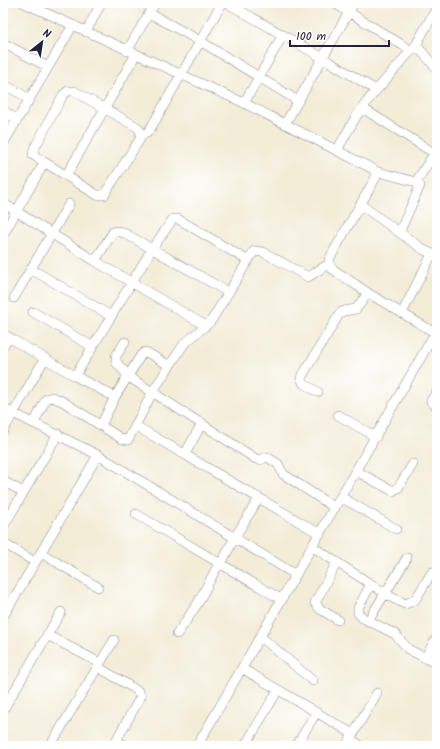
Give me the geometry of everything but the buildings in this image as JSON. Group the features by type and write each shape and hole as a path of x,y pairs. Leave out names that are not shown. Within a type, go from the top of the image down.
{"street":[{"path":"24,3 244,103 375,171 416,182 420,188 400,232"},
{"path":"86,32 101,3"},
{"path":"66,176 104,108 154,3"},
{"path":"141,135 137,127 74,91 66,93 33,153 36,158 44,163 97,195 104,196 141,135 147,132 152,126 222,3"},
{"path":"227,3 376,90"},
{"path":"334,3 351,7 414,48 437,69"},
{"path":"285,124 351,7"},
{"path":"337,150 362,108 376,90 414,48 437,7"},
{"path":"149,13 200,40 298,101"},
{"path":"3,144 73,26"},
{"path":"244,103 283,35"},
{"path":"3,43 48,67"},
{"path":"3,84 30,99"},
{"path":"362,108 436,151 416,182"},
{"path":"3,111 17,119"},
{"path":"3,235 44,163"},
{"path":"197,746 436,334 335,272 330,263 331,256 376,178 375,171"},
{"path":"3,203 95,261 206,326"},
{"path":"14,298 69,204"},
{"path":"361,205 416,245 434,255 402,313"},
{"path":"74,376 171,220 175,218 247,260"},
{"path":"95,261 116,231 126,234 228,292"},
{"path":"34,423 46,399 52,397 127,440 136,426 153,392 184,344 206,326 214,316 247,260 254,251 258,250 308,277 330,263"},
{"path":"31,269 111,316"},
{"path":"318,392 304,384 301,378 340,313 344,310 356,309 368,293"},
{"path":"33,312 93,347"},
{"path":"3,346 6,336 74,376 115,397"},
{"path":"125,342 116,359 116,364 128,375 256,459 260,460 267,457 276,462 281,472 335,508"},
{"path":"100,425 115,397 141,355 145,352 170,366"},
{"path":"3,431 45,358"},
{"path":"437,390 431,401 437,407"},
{"path":"3,408 98,455 296,575"},
{"path":"338,415 376,438"},
{"path":"185,454 202,423"},
{"path":"136,426 320,534"},
{"path":"3,527 58,434"},
{"path":"3,617 98,455"},
{"path":"356,471 393,491 398,488 413,464"},
{"path":"3,481 23,492"},
{"path":"341,497 396,529"},
{"path":"177,634 198,603 259,498"},
{"path":"136,514 282,600"},
{"path":"3,543 36,562"},
{"path":"313,547 402,603 409,604 415,600 432,572"},
{"path":"41,553 98,587"},
{"path":"368,621 407,558"},
{"path":"337,562 315,603 320,609 338,620"},
{"path":"371,584 357,611 360,616 395,634 405,647 437,664"},
{"path":"3,710 61,612"},
{"path":"47,635 99,665 141,694 140,700 115,743 127,746"},
{"path":"425,658 437,637"},
{"path":"261,638 314,681"},
{"path":"50,746 114,640"},
{"path":"243,669 316,713 350,740 361,746"},
{"path":"246,744 278,690"},
{"path":"350,740 377,693"},
{"path":"296,746 316,713"}]}
